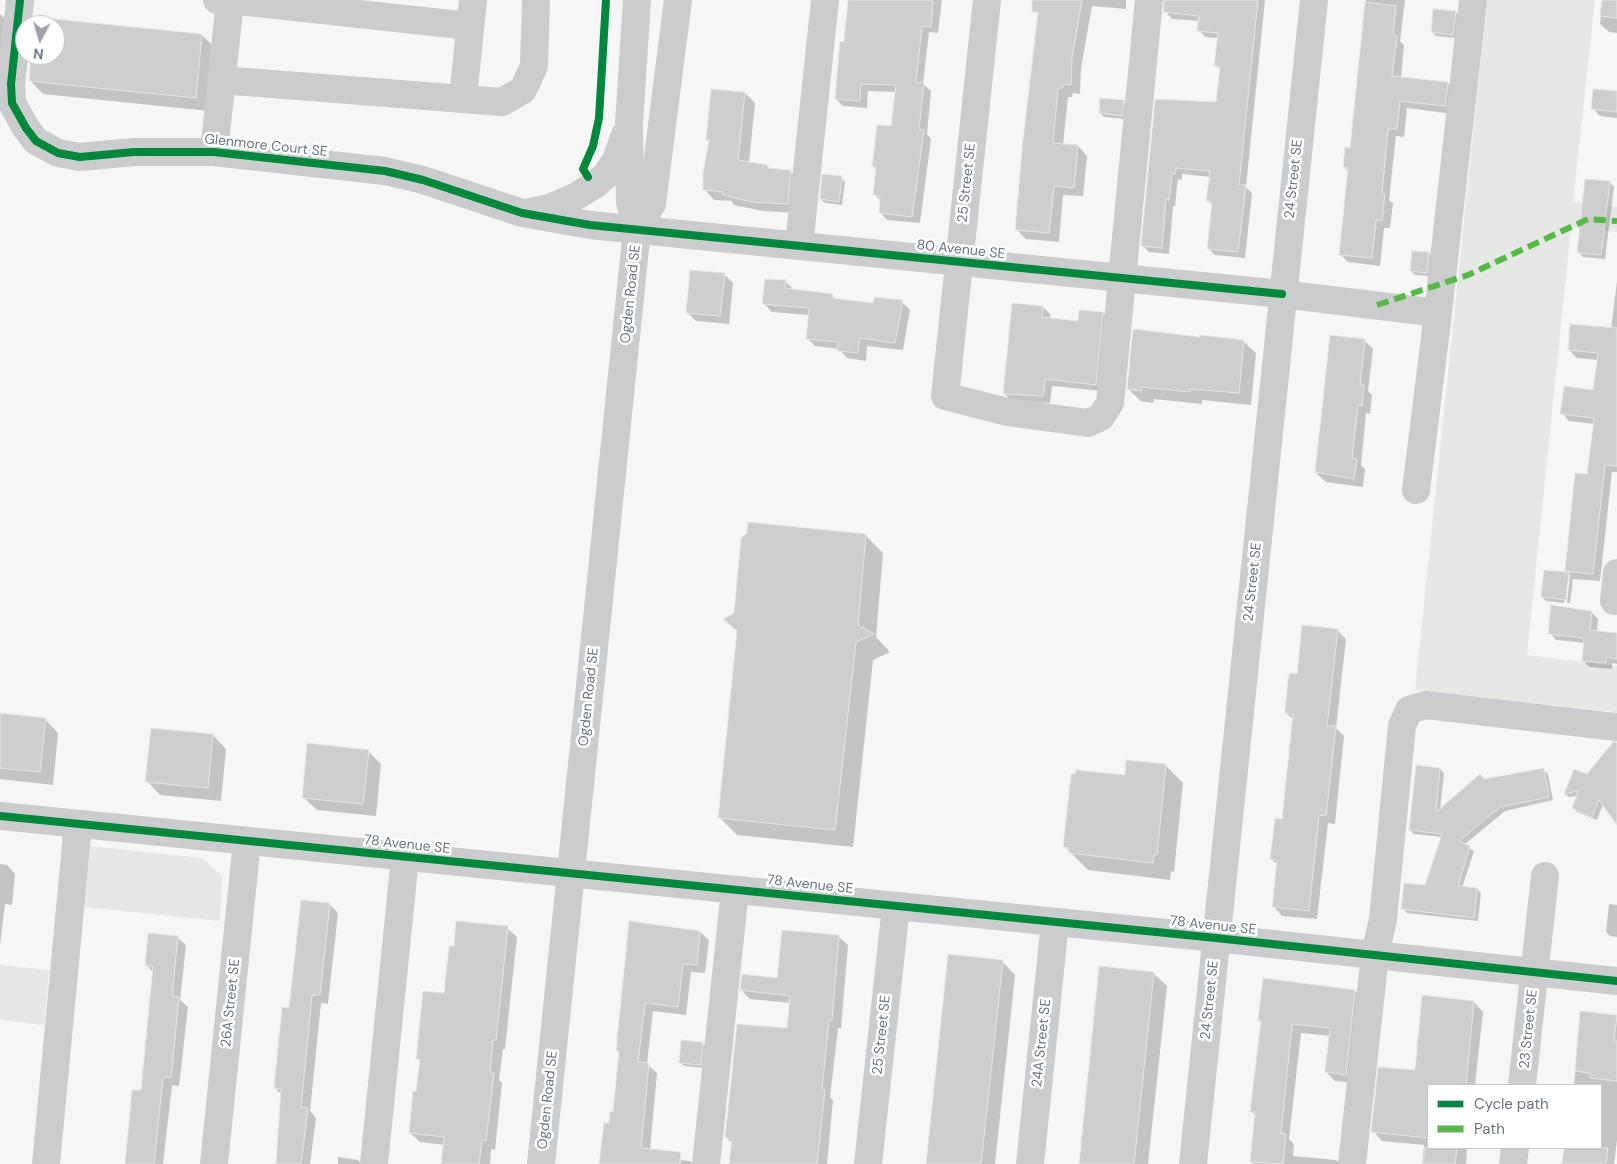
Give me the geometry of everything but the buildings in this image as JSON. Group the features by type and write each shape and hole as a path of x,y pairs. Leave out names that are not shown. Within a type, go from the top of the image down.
{"street":[{"name":"Glenmore Court SE","path":"20,0 11,84 12,103 26,128 42,146 58,153 80,157 134,152 214,152 385,172 423,180 522,213 590,225 637,229"},
{"path":"214,152 226,0 472,13 463,98"},
{"path":"221,80 502,102 523,90 534,66 536,0"},
{"name":"Ogden Road SE","path":"541,1164 637,229 630,202 629,124 637,0"},
{"name":"Ogden Road SE","path":"637,229 652,204 678,0"},
{"path":"799,246 825,0"},
{"name":"25 Street SE","path":"987,0 945,396 1006,412 1060,420 1088,423 1101,417 1110,403 1121,278"},
{"path":"1121,278 1149,0"},
{"name":"24 Street SE","path":"1193,1164 1314,0"},
{"path":"1416,490 1438,313 1472,0"},
{"path":"522,213 549,208 573,198 606,175 616,160 629,124"},
{"name":"80 Avenue SE","path":"637,229 1282,294 1438,313"},
{"path":"1614,602 1617,573"},
{"path":"1352,1164 1375,955 1383,919 1402,726 1409,710 1426,705 1617,727"},
{"name":"78 Avenue SE","path":"0,816 1216,938 1617,981"},
{"path":"46,1164 78,824"},
{"name":"26A Street SE","path":"214,1164 247,841"},
{"path":"374,1164 406,858"},
{"name":"23 Street SE","path":"1522,1084 1545,876"},
{"path":"706,1164 735,890"},
{"name":"25 Street SE","path":"868,1164 896,906"},
{"name":"24A Street SE","path":"1030,1164 1055,922"},
{"path":"1513,1164 1515,1149"}],"shaded area":[{"path":"1487,0 1595,0 1573,202 1617,207 1617,232 1571,228 1527,655 1617,666 1617,712 1415,690"},
{"path":"90,846 202,858 222,876 220,921 84,907"},
{"path":"0,965 49,970 44,1025 0,1020"}],"marked path":[{"path":"1377,305 1468,275 1588,219 1617,221"}],"cycle path":[{"path":"20,0 11,84 12,103 26,128 36,141 58,153 80,157 134,152 214,152 385,171 423,180 522,213 590,225 1282,294"},
{"path":"588,177 583,169 593,146 599,118 606,0"},
{"path":"0,816 1216,938 1617,981"}]}
